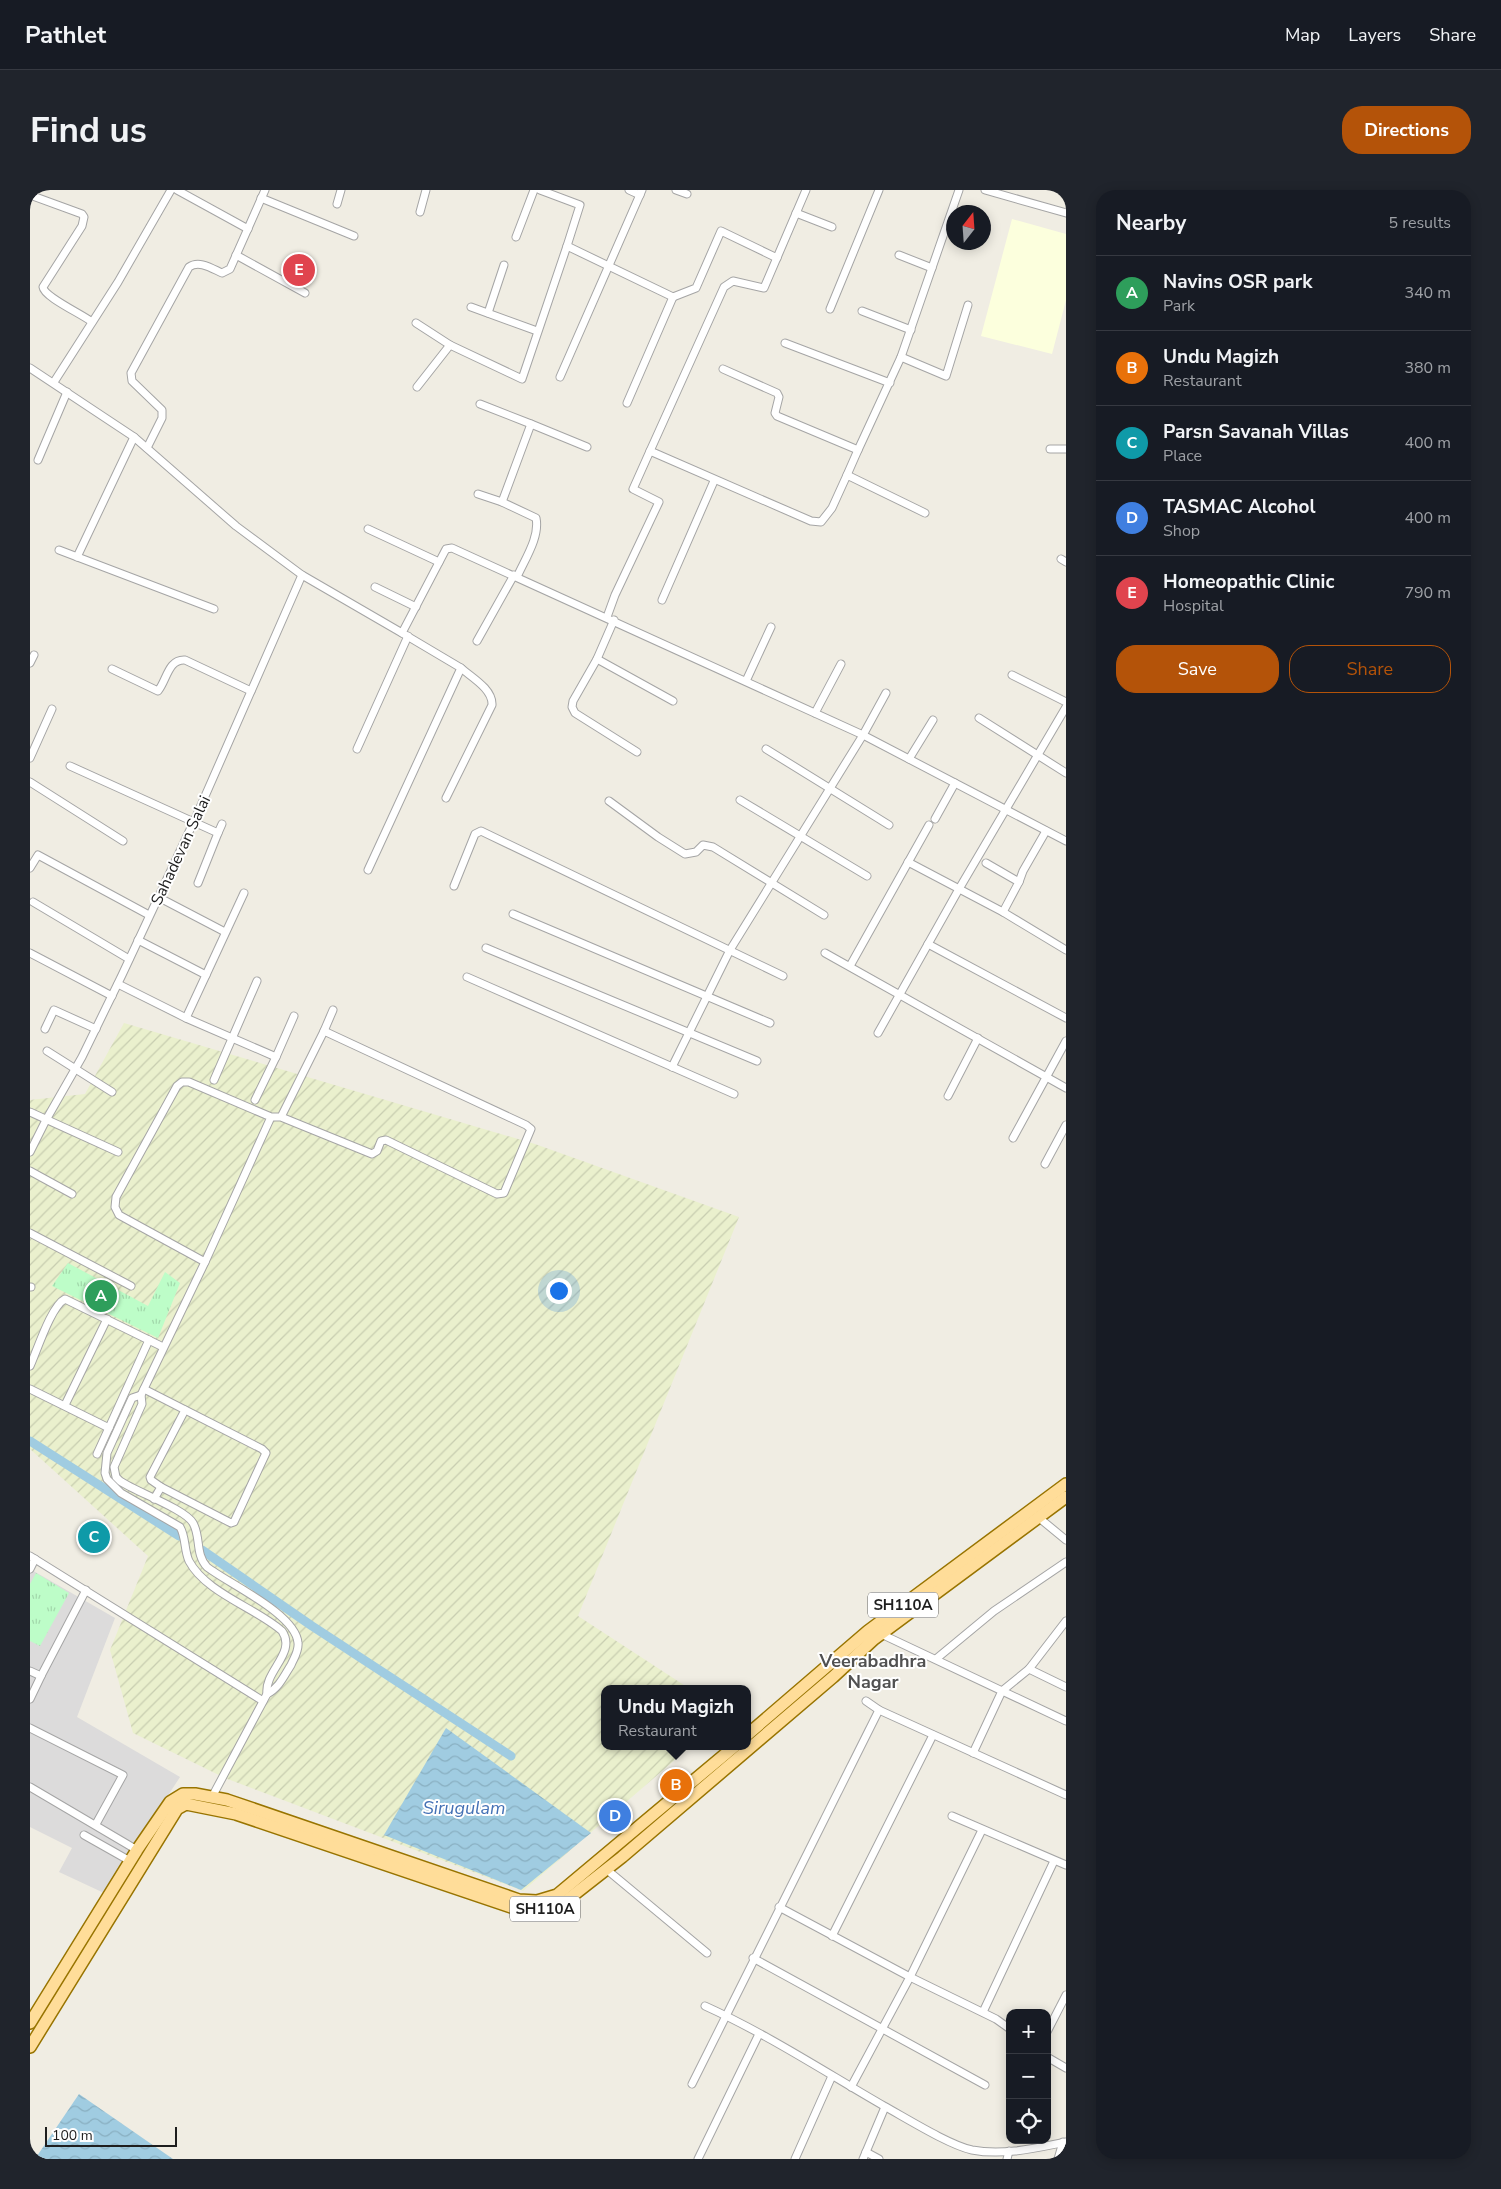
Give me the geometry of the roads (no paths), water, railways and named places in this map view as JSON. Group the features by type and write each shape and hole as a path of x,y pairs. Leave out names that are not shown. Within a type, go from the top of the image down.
{"main road":[{"name":"SH110A","path":"751,1732 877,1631 1012,1529 1066,1484"},
{"name":"SH110A","path":"1012,1529 1038,1517 1066,1497"},
{"name":"SH110A","path":"751,1747 834,1677 877,1631"},
{"name":"SH110A","path":"30,2022 130,1861 170,1802 183,1794 212,1798 368,1847 519,1900 537,1901 558,1895 730,1750"},
{"name":"SH110A","path":"30,2047 177,1809 186,1804 194,1804 236,1814 517,1909 538,1911 562,1904 606,1870 748,1750"}],"street":[{"path":"54,382 118,282 171,190"},
{"path":"177,190 248,229"},
{"path":"147,448 162,418 162,410 132,381 131,373 189,267 194,264 200,264 226,272 230,270 265,190"},
{"path":"337,204 341,190"},
{"path":"420,212 426,190"},
{"path":"516,237 534,190"},
{"path":"416,323 450,345 522,379 580,206 540,190"},
{"path":"560,378 641,192 629,190"},
{"path":"676,190 687,194"},
{"path":"638,752 575,714 572,707 573,701 597,659 610,619 615,594 658,502 634,489 724,287 733,281 764,288 806,190"},
{"path":"830,309 879,190"},
{"path":"650,451 811,521 821,522 832,508 901,357 959,190"},
{"path":"985,190 1066,213"},
{"path":"30,195 82,214 84,217 82,226 43,288 43,291 48,296 78,311 92,322"},
{"path":"261,198 354,236"},
{"path":"796,212 832,227"},
{"path":"627,403 674,297 696,288 721,231 776,258"},
{"path":"567,246 674,297"},
{"path":"236,255 304,293"},
{"path":"899,255 932,268"},
{"path":"488,313 504,265"},
{"path":"901,357 946,376 968,305"},
{"path":"471,307 537,331"},
{"path":"862,311 911,330"},
{"path":"784,343 890,383"},
{"path":"417,387 450,345"},
{"path":"30,368 54,382 134,437 236,526 302,575 461,668 485,688 492,699 492,705 446,798"},
{"path":"723,369 777,393 779,397 775,413 777,416 858,450"},
{"path":"38,460 67,392"},
{"path":"480,404 587,447"},
{"path":"502,502 531,424"},
{"path":"78,558 134,437"},
{"path":"1050,449 1066,449"},
{"path":"847,475 925,512"},
{"path":"662,600 714,480"},
{"path":"478,494 502,502 536,518 538,526 535,537 516,576 478,641"},
{"path":"368,528 439,562"},
{"path":"357,749 416,607 446,549 452,548 863,735 1066,841"},
{"path":"59,550 214,609"},
{"name":"Sahadevan Salai","path":"30,1152 46,1120 76,1070 118,984 193,823 302,575"},
{"path":"375,587 416,607"},
{"path":"746,681 771,627"},
{"path":"30,663 34,655"},
{"path":"597,659 673,701"},
{"path":"112,669 158,691 163,685 172,664 178,660 185,660 251,691"},
{"path":"815,713 841,664"},
{"path":"368,870 461,668"},
{"path":"1012,675 1066,702"},
{"path":"672,1067 730,950 863,735 886,693"},
{"path":"878,1033 959,889 1066,707"},
{"path":"30,758 52,709"},
{"path":"979,718 1066,773"},
{"path":"909,759 933,720"},
{"path":"766,749 889,825"},
{"path":"70,766 218,833"},
{"path":"30,782 123,841"},
{"path":"935,818 955,783"},
{"path":"740,800 867,876"},
{"path":"609,801 658,837 685,854 692,853 703,845 708,845 824,915"},
{"path":"198,883 222,824"},
{"path":"850,966 929,825"},
{"path":"454,886 475,834 481,831 783,976"},
{"path":"1003,912 1023,871 1046,831"},
{"path":"30,868 38,855 149,915"},
{"path":"908,862 1003,912 1066,950"},
{"path":"986,863 1019,882"},
{"path":"186,1018 244,893"},
{"path":"158,897 225,932"},
{"path":"34,902 129,959"},
{"path":"514,914 770,1023"},
{"path":"138,940 206,975"},
{"path":"928,944 1066,1018"},
{"path":"486,948 757,1060"},
{"path":"30,953 112,996"},
{"path":"825,953 1066,1088"},
{"path":"467,977 734,1094"},
{"path":"214,1080 257,981"},
{"path":"118,984 186,1018 276,1058"},
{"path":"44,1029 54,1010 96,1029"},
{"path":"281,1117 333,1010"},
{"path":"255,1100 294,1016"},
{"path":"205,1262 119,1215 115,1207 116,1197 177,1086 182,1082 189,1082 271,1117 281,1117 372,1154 377,1151 381,1141 386,1140 497,1194 504,1193 531,1129 324,1030"},
{"path":"948,1096 978,1038"},
{"path":"1013,1138 1066,1042"},
{"path":"47,1051 112,1092"},
{"path":"30,1112 118,1152"},
{"path":"212,1798 262,1702 267,1694 276,1689 297,1651 298,1643 293,1628 279,1615 207,1567 200,1556 196,1530 189,1518 123,1483 116,1477 114,1467 130,1426 142,1404 142,1392 205,1262 271,1117"},
{"path":"1044,1164 1066,1125"},
{"path":"30,1171 72,1194"},
{"path":"30,1233 131,1286"},
{"path":"30,1366 59,1302 64,1299 163,1347"},
{"path":"65,1405 106,1319"},
{"path":"97,1454 149,1340"},
{"path":"30,1389 110,1428"},
{"path":"142,1392 185,1410 262,1449 266,1453 231,1523 151,1480 150,1477 185,1410"},
{"path":"142,1392 132,1398 107,1453 104,1468 107,1479 119,1490 180,1527 188,1560 200,1574 272,1624 286,1636 286,1648 266,1684 267,1694"},
{"path":"120,1422 130,1426"},
{"path":"104,1468 114,1467"},
{"path":"119,1490 123,1483"},
{"path":"154,1500 161,1486"},
{"path":"1038,1517 1066,1540"},
{"path":"180,1527 189,1518"},
{"path":"30,1569 33,1558 262,1702"},
{"path":"936,1659 994,1611 1066,1562"},
{"path":"200,1574 207,1567"},
{"path":"30,1700 86,1590"},
{"path":"272,1624 279,1615"},
{"path":"973,1753 1002,1692 1029,1669 1066,1621"},
{"path":"877,1631 1066,1721"},
{"path":"286,1648 297,1651"},
{"path":"1029,1669 1066,1687"},
{"path":"30,1671 41,1676"},
{"path":"866,1701 879,1710 1066,1795"},
{"path":"692,2084 753,1958 879,1710"},
{"path":"30,1728 123,1775 96,1824"},
{"path":"832,1936 933,1735"},
{"path":"30,1787 138,1850"},
{"path":"952,1816 1066,1866"},
{"path":"851,2088 910,1978 982,1830"},
{"path":"84,1835 130,1861"},
{"path":"983,2012 1054,1861"},
{"path":"606,1870 707,1953"},
{"path":"779,1907 910,1978 983,2012 1006,2026"},
{"path":"753,1958 985,2085"},
{"path":"1051,2024 1066,1995"},
{"path":"706,2006 726,2015 885,2107 961,2146 972,2150 1009,2151 1064,2142 1058,2159"},
{"path":"698,2159 759,2034"},
{"path":"1051,2060 1066,2068"},
{"path":"795,2159 832,2076"},
{"path":"879,2159 864,2155 885,2107"},
{"path":"1007,2159 1009,2151"}],"water":[{"name":"Sirugulam","path":"446,1728 591,1833 521,1890 384,1835"},
{"path":"79,2094 173,2159 35,2159"}],"waterway":[{"path":"30,1441 179,1536"},
{"path":"202,1550 312,1626 511,1756"}],"place":[{"name":"Homeopathic Clinic","path":"299,270"},
{"name":"Navins OSR park","path":"101,1296"},
{"name":"Parsn Savanah Villas","path":"94,1537"},
{"name":"Undu Magizh","path":"676,1785"},
{"name":"TASMAC Alcohol","path":"615,1816"}],"district":[{"name":"Veerabadhra Nagar","path":"873,1671"}]}
